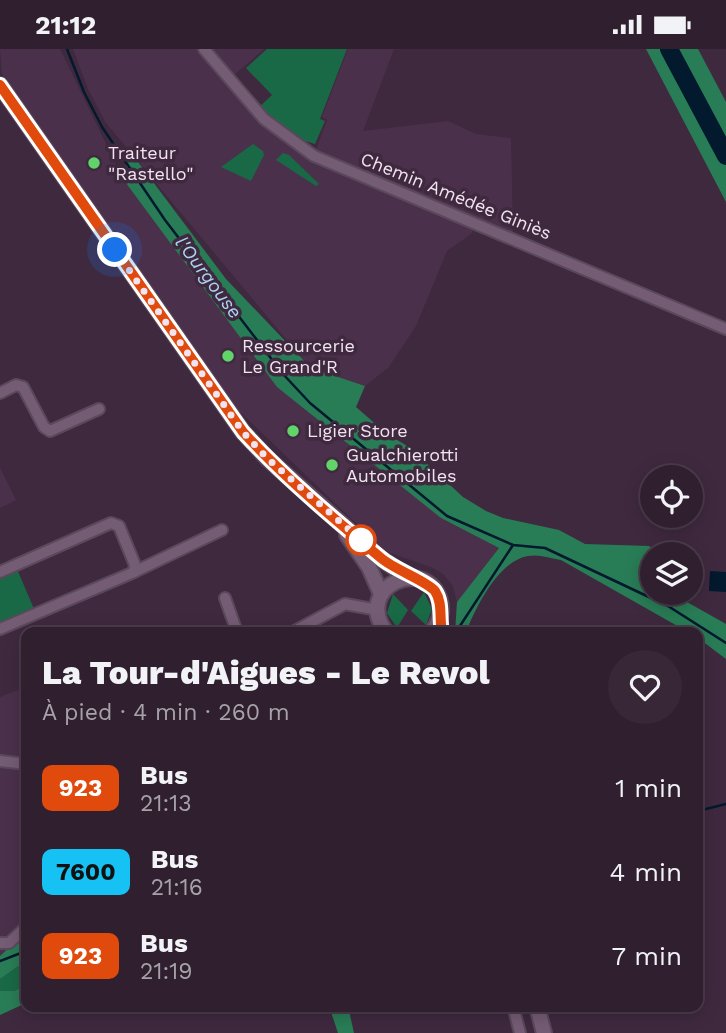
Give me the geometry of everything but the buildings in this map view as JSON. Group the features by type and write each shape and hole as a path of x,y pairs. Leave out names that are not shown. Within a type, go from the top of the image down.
{"main road":[{"path":"0,85 243,432 267,458 380,558 435,591 441,610 437,627"},
{"path":"331,514 369,568 381,594"},
{"path":"384,627 377,610 381,594 393,582 410,578"},
{"path":"539,1012 544,1033"}],"street":[{"name":"Chemin Amédée Giniès","path":"204,49 264,119 314,156 726,329"},
{"path":"0,393 16,385 23,387 44,427 50,431 99,409"},
{"path":"0,572 111,523 119,526 135,565 134,572"},
{"path":"0,629 134,572 222,530"},
{"path":"225,599 233,613 236,627"},
{"path":"302,627 345,604 377,610"},
{"path":"0,761 21,763"},
{"path":"0,943 9,943 21,932"},
{"path":"515,1012 520,1033"}],"shaded area":[{"path":"0,49 60,49 123,179 441,518 499,548 457,602 453,586 443,574 385,551 237,409 2,74"},
{"path":"73,49 264,49 225,83 273,134 293,149 313,158 327,120 322,117 348,49 394,49 363,131 448,121 476,134 511,138 513,234 477,222 471,234 447,251 416,326 388,368 365,386 311,369 106,123 88,89"},
{"path":"0,468 16,500 0,508"},
{"path":"21,689 21,934 0,956 0,697"}],"green space":[{"path":"267,49 347,49 320,119 325,121 315,144 299,139 259,107 272,95 246,68"},
{"path":"646,49 698,49 726,102 726,202"},
{"path":"253,144 263,151 264,155 251,181 221,167"},
{"path":"129,150 226,279 311,368 365,386 356,407 387,434 409,447 463,497 503,518 559,530 585,544 640,546 640,605 561,560 528,556 507,566 498,576 482,598 468,627 455,627 457,602 499,548 441,518 277,387 123,179"},
{"path":"283,153 289,155 319,184 316,186 276,160"},
{"path":"17,569 34,609 0,623 0,577"},
{"path":"424,592 432,609 426,625 411,611"},
{"path":"393,594 408,610 398,627 387,613"},
{"path":"640,605 692,605 726,624 726,659 703,642 703,627 679,627"},
{"path":"15,942 21,943 21,964 0,979 0,956"},
{"path":"21,964 21,988 14,991 0,991 0,979"},
{"path":"21,988 21,1005 0,1015 0,991 14,991"},
{"path":"331,1012 349,1012 354,1033 338,1033"}],"water":[{"path":"710,571 726,572 726,592 709,591"}],"waterway":[{"name":"l'Ourgouse","path":"67,49 102,127 165,220 283,374 310,403 447,516 513,545 545,548 668,606 701,627"},
{"path":"669,49 726,156"},
{"path":"459,627 513,545"},
{"name":"l'Ourgouse","path":"703,628 726,643"},
{"path":"703,810 726,804"},
{"path":"0,961 21,953"}],"bus line":[{"name":"923","path":"0,85 231,417 256,448 380,558 410,578 428,584 439,600 441,627"}],"place":[{"name":"Traiteur \"Rastello\"","path":"94,163"},
{"name":"Ressourcerie Le Grand'R","path":"228,356"},
{"name":"Ligier Store","path":"293,431"},
{"name":"Gualchierotti Automobiles","path":"332,465"}],"route":[{"path":"115,250 231,417 256,448 361,540"}]}
